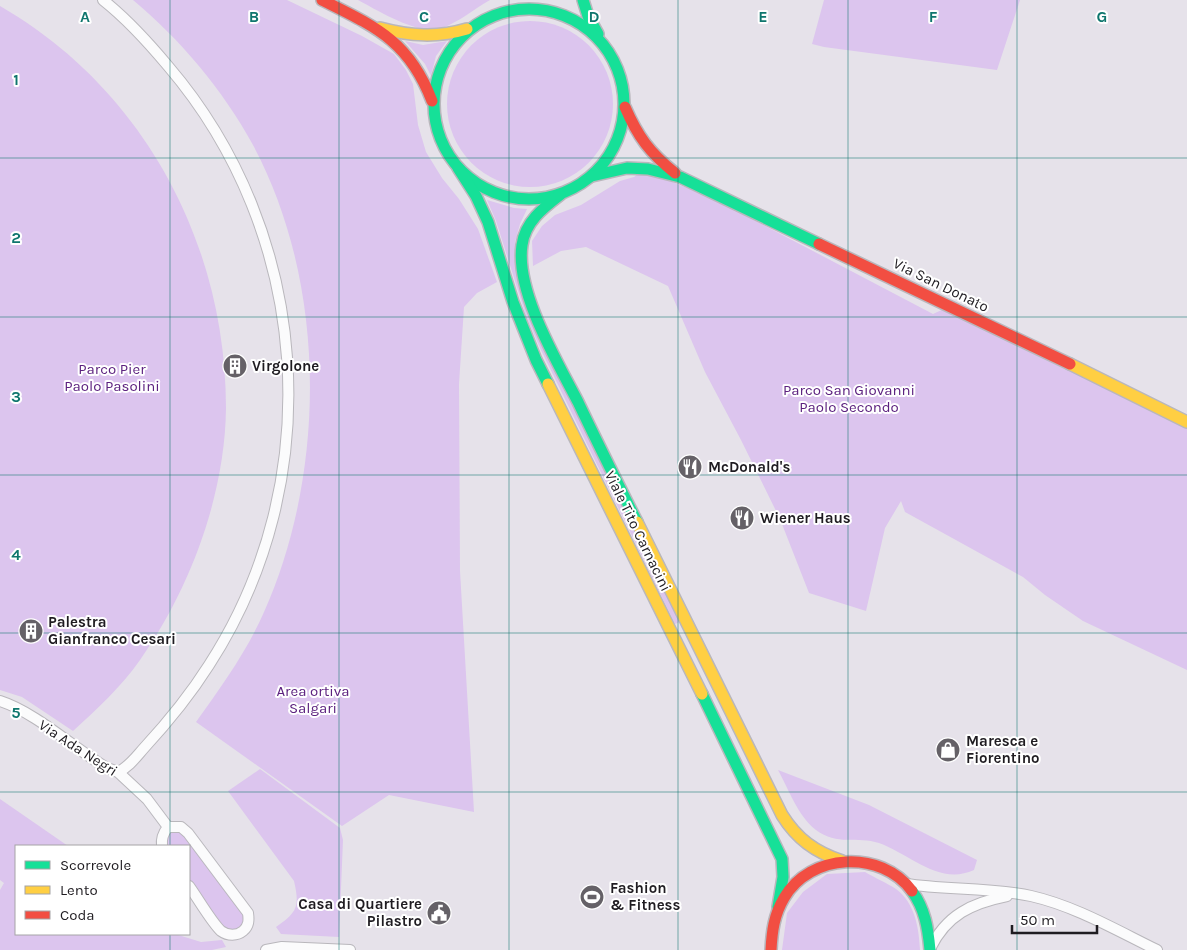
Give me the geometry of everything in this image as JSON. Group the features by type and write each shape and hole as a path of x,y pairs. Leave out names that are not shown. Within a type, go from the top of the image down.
{"main road":[{"path":"322,0 371,25 399,46 411,58 428,88 434,105"},
{"path":"524,8 539,0"},
{"path":"458,168 485,189 503,196 541,199 574,188 592,176 611,153 623,124 625,105 623,87 619,71 588,16 583,0"},
{"path":"434,105 435,85 440,68 448,52 471,27 489,16 506,10 524,8 546,9 564,15 584,26 601,40"},
{"path":"371,25 419,37 436,37 471,27"},
{"name":"Viale Tito Carnacini","path":"434,105 435,122 440,137 448,154 476,196 488,222 513,302 536,360 782,859 783,876 770,942 771,950"},
{"name":"Via San Donato","path":"625,105 634,129 652,155 680,177"},
{"name":"Via San Donato","path":"592,176 627,168 648,169 680,177 1187,422"},
{"name":"Viale Tito Carnacini","path":"560,194 534,217 525,232 521,247 520,262 525,285 538,322 782,815 798,838 811,849 842,861"},
{"path":"778,906 802,877 826,864 842,861 879,866 897,876 915,895 922,907 927,922 930,950"}],"street":[{"path":"103,0 118,12 180,79 215,129 234,163 259,224 278,286 286,343 288,382 285,456 275,507 262,557 241,608 227,636 193,690 129,765 118,772"},
{"name":"Via Ada Negri","path":"0,701 39,722 100,764 114,772 118,772 154,806 168,827"},
{"path":"162,845 163,832 168,827 181,827 188,833 248,913 249,922 245,929 238,934 230,935 221,931 190,887"},
{"path":"906,884 1018,894 1042,899 1069,908 1157,950"},
{"path":"930,950 941,930 953,918 965,910 981,903 1018,894"},
{"path":"266,950 282,947 350,950"}],"green space":[{"name":"Area ortiva Salgari","path":"133,0 287,0 362,36 394,54 406,70 413,84 418,125 426,152 478,229 497,282 477,293 464,307 459,384 460,571 474,812 389,795 342,826 196,722 250,641 264,612 285,557 299,499 308,439 310,377 306,316 295,256 277,199 253,145 228,105 199,66 167,31"},
{"path":"358,0 490,0 454,22 442,28 432,30 410,26"},
{"path":"824,0 1020,0 997,70 812,44"},
{"name":"Parco Pier Paolo Pasolini","path":"0,6 51,40 96,81 135,126 167,177 192,231 211,288 222,347 226,408 224,441 212,508 189,572 158,632 133,670 117,689 73,731 22,697 0,690"},
{"path":"538,21 554,24 569,30 589,45 607,72 612,88 612,120 607,136 589,163 569,178 554,184 522,187 506,184 491,178 466,157 456,143 450,128 447,96 450,80 456,65 477,40 491,30 506,24"},
{"path":"405,41 423,45 447,41 436,56 431,76 425,64"},
{"name":"Parco San Giovanni Paolo Secondo","path":"638,174 655,175 712,198 933,314 946,308 1187,419 1187,670 1083,621 1045,595 1023,577 905,512 901,501 885,528 866,611 809,593 780,519 705,372 668,286 586,247 561,251 533,266 532,241 542,226 555,215 581,205 620,181"},
{"path":"487,200 514,208 527,209 515,242 517,276 680,622 675,624 540,348 526,316 496,221"},
{"path":"260,769 340,828 343,840 339,937 281,934 276,927 293,913 295,908 297,897 294,881 228,791"},
{"path":"778,770 869,805 977,860 974,870 961,874 949,874 925,867 879,843 832,838 824,835 804,818"},
{"path":"0,799 67,845 15,845 15,935 178,935 201,942 222,940 226,947 212,950 0,950 0,890 4,883 0,880"},
{"path":"178,830 186,835 244,915 244,922 240,928 231,932 223,927 190,881 190,845 165,845 164,841 172,831"},
{"path":"865,872 896,889 908,901 915,916 920,950 782,950 787,913 803,892 827,874"}],"traffic: fast":[{"path":"583,0 588,16 598,34"},
{"path":"538,9 548,10 574,20 590,30 603,43 617,67 623,85 624,104 623,123 617,141 603,165 590,178 566,192 548,198 520,199 510,198 484,188 468,178 455,165 441,141 435,123 434,95 435,85 445,59 455,43 468,30 492,16 510,10 538,9"},
{"path":"458,168 476,196 488,222 513,302 536,360 548,384"},
{"path":"592,176 627,168 648,169 680,177 819,244"},
{"path":"560,195 536,216 527,229 522,245 525,283 531,304 549,346 637,522"},
{"path":"702,694 782,859 783,877 778,907"},
{"path":"912,891 925,919 930,950"}],"traffic: slow":[{"path":"380,28 424,35 445,34 467,29"},
{"path":"1070,364 1187,422"},
{"path":"548,384 702,694"},
{"path":"637,522 782,815 800,838 815,849 842,861"}],"traffic: jam":[{"path":"322,0 359,19 389,38 413,64 432,101"},
{"path":"625,107 646,144 675,173"},
{"path":"819,244 1070,364"},
{"path":"771,950 774,923 784,898 796,883 811,872 828,865 846,862 865,863 883,868 899,877 912,891"}],"place":[{"name":"Virgolone","path":"235,366"},
{"name":"McDonald's","path":"690,467"},
{"name":"Wiener Haus","path":"742,518"},
{"name":"Palestra Gianfranco Cesari","path":"31,631"},
{"name":"Maresca e Fiorentino","path":"948,750"},
{"name":"Fashion & Fitness","path":"592,897"},
{"name":"Casa di Quartiere Pilastro","path":"439,913"}]}
